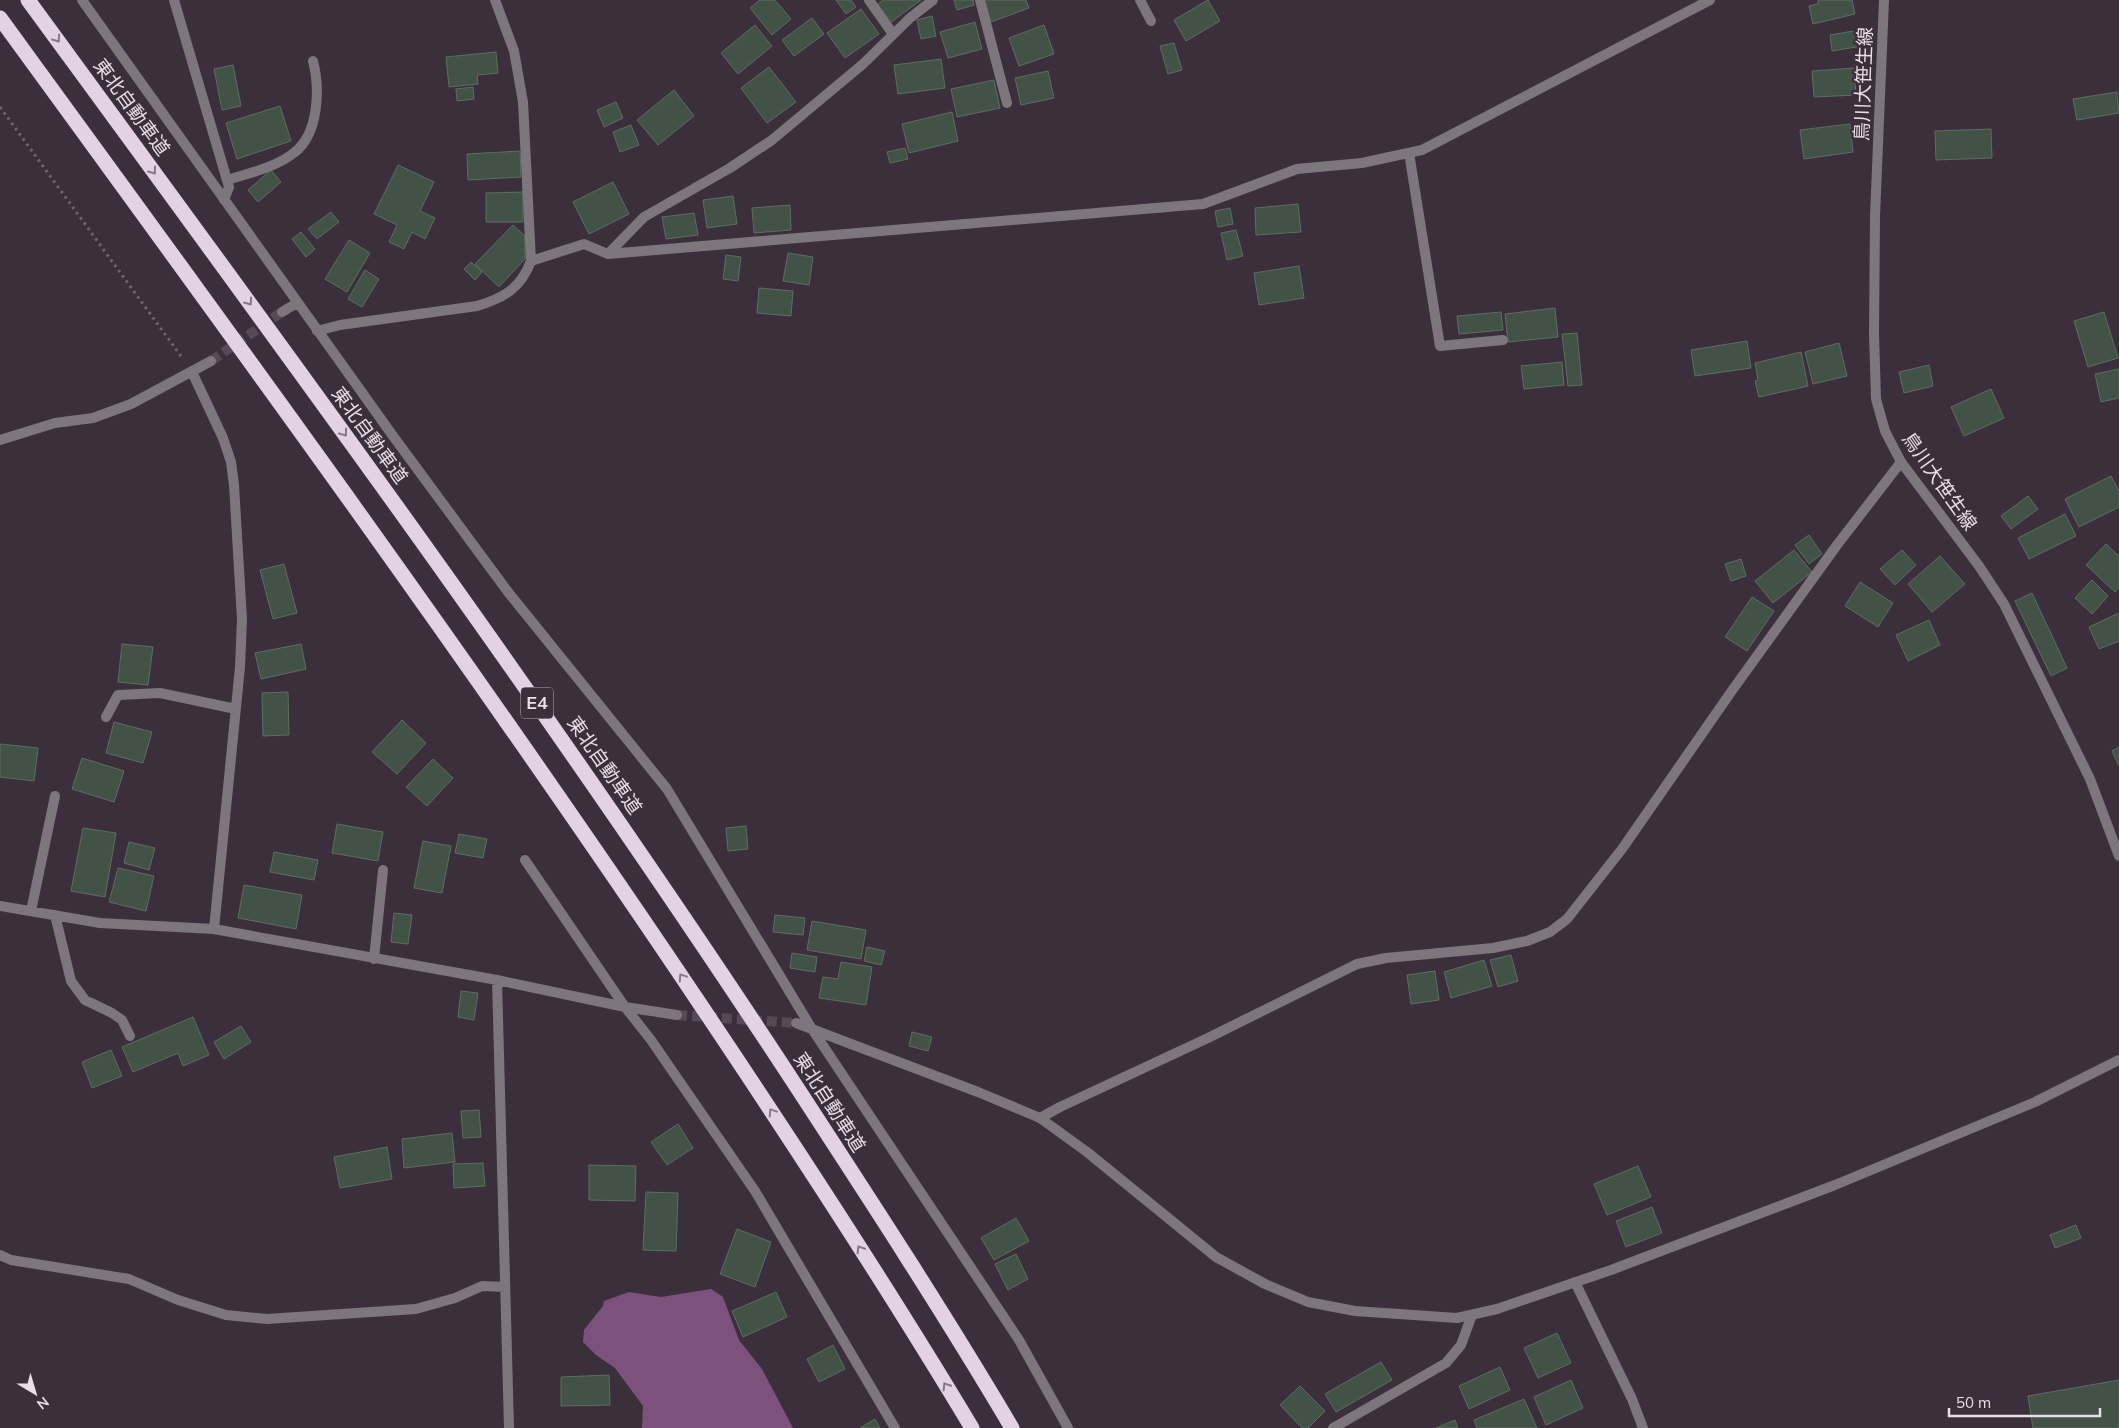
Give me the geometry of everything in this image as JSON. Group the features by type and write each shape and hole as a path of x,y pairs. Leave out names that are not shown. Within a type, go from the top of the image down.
{"highway":[{"name":"東北自動車道","path":"28,0 263,320 566,745 775,1054 1012,1428"},
{"name":"E4","path":"0,18 413,587 615,877 814,1175 972,1428"}],"street":[{"path":"82,0 392,436 508,592 667,789 812,1030 1019,1340 1068,1428"},
{"path":"174,0 229,188 224,200"},
{"path":"317,331 340,325 477,306 497,300 522,280 531,261 524,102 514,51 495,0"},
{"path":"869,0 894,34"},
{"path":"608,254 644,217 730,168 772,140 849,76 933,0"},
{"path":"980,0 1007,103"},
{"path":"1140,0 1151,21"},
{"path":"531,261 584,244 608,254 1203,204 1297,169 1362,163 1422,150 1710,0"},
{"name":"鳥川大笹生線","path":"1884,0 1875,216 1874,334 1876,399 1885,431 1902,462 1979,566 2004,604 2090,779 2119,856"},
{"path":"227,180 272,166 296,152 308,134 317,104 316,72 313,61"},
{"path":"1409,153 1440,346 1503,340"},
{"path":"282,312 298,303"},
{"path":"0,440 55,423 93,418 131,404 211,361"},
{"path":"192,372 231,462 242,620 236,709 214,929"},
{"path":"1040,1118 1060,1106 1208,1038 1357,964 1386,958 1493,948 1527,941 1550,932 1567,919 1622,850 1730,692 1836,545 1902,462"},
{"path":"106,717 118,695 160,693 236,709"},
{"path":"31,911 55,796"},
{"path":"525,860 625,1007 651,1040 755,1191 895,1428"},
{"path":"374,959 383,870"},
{"path":"0,906 100,923 214,929 497,980 625,1007 678,1015"},
{"path":"55,915 71,981 85,1000 112,1012 122,1020 130,1036"},
{"path":"497,980 509,1428"},
{"path":"796,1022 812,1030 978,1092 1040,1118 1094,1158 1216,1256 1265,1284 1308,1302 1355,1311 1456,1318 1497,1309 1575,1282 1834,1185 2035,1102 2119,1060"},
{"path":"0,1256 11,1260 129,1280 178,1300 226,1315 267,1319 416,1309 455,1298 482,1286 505,1287"},
{"path":"1575,1282 1632,1399 1643,1428"},
{"path":"1333,1428 1446,1363 1461,1345 1472,1315"}],"path":[{"path":"0,106 192,372"}],"shaded area":[{"path":"711,1289 723,1297 739,1340 762,1369 793,1428 642,1428 643,1406 615,1368 596,1355 583,1342 584,1330 603,1306 604,1301 629,1292 661,1297"}],"building":[{"path":"760,0 775,0 791,19 772,35 750,8"},
{"path":"836,0 851,0 856,7 846,14"},
{"path":"883,0 921,0 890,23 877,5"},
{"path":"954,0 973,0 974,5 957,10"},
{"path":"983,0 1026,0 1029,8 991,22"},
{"path":"1208,0 1220,21 1186,41 1174,20"},
{"path":"1818,0 1852,0 1855,14 1813,24 1809,6 1818,4"},
{"path":"861,9 879,34 845,58 827,33"},
{"path":"932,16 936,36 921,39 917,20"},
{"path":"812,18 824,34 794,56 782,40"},
{"path":"975,22 982,49 948,58 940,32"},
{"path":"755,25 772,46 738,74 721,53"},
{"path":"1044,25 1054,54 1019,66 1009,38"},
{"path":"1860,30 1862,46 1832,51 1830,35"},
{"path":"1174,43 1182,70 1168,74 1160,46"},
{"path":"496,52 498,73 477,75 478,84 449,87 446,57"},
{"path":"941,59 945,88 898,94 894,65"},
{"path":"233,65 241,106 222,110 214,69"},
{"path":"769,67 796,102 767,123 741,88"},
{"path":"1854,68 1856,95 1814,97 1812,71"},
{"path":"1048,71 1054,98 1021,105 1015,78"},
{"path":"994,80 1000,108 957,117 951,89"},
{"path":"473,87 474,99 457,101 456,89"},
{"path":"674,90 694,116 658,145 637,120"},
{"path":"2117,92 2119,113 2077,120 2073,99"},
{"path":"616,102 623,118 604,127 597,110"},
{"path":"280,106 291,141 237,159 226,123"},
{"path":"952,112 958,141 909,153 902,124"},
{"path":"1850,124 1853,152 1804,159 1800,130"},
{"path":"631,125 639,145 620,152 613,132"},
{"path":"1991,129 1992,158 1936,160 1935,131"},
{"path":"905,148 908,159 890,163 887,152"},
{"path":"520,151 521,177 468,180 467,154"},
{"path":"398,165 434,182 420,211 435,218 425,239 412,232 404,249 389,242 397,225 374,214"},
{"path":"271,170 281,182 258,202 248,190"},
{"path":"613,182 629,214 589,234 573,202"},
{"path":"523,192 523,222 486,222 486,193"},
{"path":"733,196 737,224 707,228 703,200"},
{"path":"1298,204 1301,232 1256,235 1255,208"},
{"path":"790,205 791,230 754,233 752,208"},
{"path":"1230,208 1233,224 1218,227 1215,211"},
{"path":"331,212 339,222 317,239 308,229"},
{"path":"694,213 698,235 666,239 662,217"},
{"path":"513,225 525,236 525,259 499,287 475,264"},
{"path":"1236,230 1243,256 1227,260 1221,233"},
{"path":"301,232 315,249 306,257 292,239"},
{"path":"349,240 370,253 347,292 325,279"},
{"path":"788,253 813,257 809,285 783,281"},
{"path":"726,255 741,257 738,281 723,279"},
{"path":"471,262 482,272 475,280 464,269"},
{"path":"1299,266 1304,298 1259,305 1254,273"},
{"path":"365,270 379,279 362,307 348,299"},
{"path":"759,288 793,291 791,316 757,313"},
{"path":"1555,308 1558,337 1508,342 1505,314"},
{"path":"1501,312 1503,330 1459,334 1457,316"},
{"path":"2104,312 2118,358 2088,367 2074,321"},
{"path":"1577,333 1582,385 1568,386 1562,334"},
{"path":"1747,341 1751,368 1695,376 1691,350"},
{"path":"1839,343 1847,376 1813,384 1805,352"},
{"path":"1801,352 1808,386 1759,397 1755,381 1758,380 1755,363"},
{"path":"1562,362 1564,385 1524,389 1521,366"},
{"path":"1929,365 1933,386 1904,393 1899,372"},
{"path":"2119,369 2119,398 2101,402 2095,374"},
{"path":"1991,389 2004,418 1964,436 1951,407"},
{"path":"2111,476 2119,491 2119,507 2079,527 2065,499"},
{"path":"2028,496 2038,509 2011,529 2001,516"},
{"path":"2065,514 2076,536 2029,559 2018,538"},
{"path":"1809,535 1822,554 1809,564 1795,545"},
{"path":"2106,544 2119,556 2119,587 2115,592 2086,565"},
{"path":"1794,550 1812,572 1773,603 1755,581"},
{"path":"1902,550 1916,565 1895,585 1880,569"},
{"path":"1940,556 1965,584 1932,612 1908,584"},
{"path":"1741,559 1746,576 1731,581 1725,564"},
{"path":"284,564 297,613 273,619 260,570"},
{"path":"2092,580 2108,596 2092,614 2075,598"},
{"path":"1860,582 1893,603 1878,627 1845,606"},
{"path":"2032,593 2067,668 2051,676 2015,601"},
{"path":"1752,597 1774,611 1747,651 1725,637"},
{"path":"2119,613 2119,641 2099,649 2089,627"},
{"path":"1929,620 1940,645 1908,661 1896,635"},
{"path":"122,644 153,647 148,685 118,682"},
{"path":"301,644 306,669 261,679 255,653"},
{"path":"288,692 289,735 263,736 262,693"},
{"path":"402,720 426,743 397,774 372,752"},
{"path":"114,722 152,732 143,763 106,753"},
{"path":"0,744 38,748 34,781 0,777"},
{"path":"2119,747 2119,766 2112,751"},
{"path":"82,758 124,771 114,802 72,789"},
{"path":"433,759 453,778 427,806 406,787"},
{"path":"337,824 383,832 378,861 332,853"},
{"path":"746,826 748,849 728,851 726,828"},
{"path":"83,828 116,833 105,897 71,891"},
{"path":"459,834 487,839 483,858 455,853"},
{"path":"423,841 451,846 442,893 414,888"},
{"path":"129,842 155,848 149,870 124,863"},
{"path":"274,852 318,860 314,880 270,872"},
{"path":"118,868 154,876 146,911 109,902"},
{"path":"244,885 302,895 296,929 238,918"},
{"path":"394,913 412,915 408,944 391,942"},
{"path":"775,915 805,918 803,935 773,932"},
{"path":"812,921 866,930 861,959 807,950"},
{"path":"867,947 885,951 881,965 864,961"},
{"path":"792,953 817,957 815,972 790,968"},
{"path":"1511,955 1518,981 1498,987 1490,960"},
{"path":"1484,960 1492,986 1451,998 1444,972"},
{"path":"841,962 872,967 866,1005 819,998 823,977 838,979"},
{"path":"1435,971 1439,1000 1411,1004 1407,975"},
{"path":"461,991 478,993 474,1020 458,1017"},
{"path":"193,1017 209,1055 183,1066 178,1053 133,1072 122,1047"},
{"path":"241,1026 251,1042 224,1059 214,1042"},
{"path":"912,1032 932,1037 928,1051 909,1046"},
{"path":"111,1050 122,1076 92,1088 82,1062"},
{"path":"479,1110 481,1137 463,1138 461,1111"},
{"path":"678,1124 693,1148 667,1165 651,1142"},
{"path":"452,1133 455,1162 404,1168 402,1139"},
{"path":"387,1147 392,1179 340,1188 334,1157"},
{"path":"483,1163 485,1186 454,1188 453,1164"},
{"path":"589,1165 636,1166 635,1201 589,1200"},
{"path":"1638,1166 1651,1197 1607,1215 1594,1184"},
{"path":"646,1192 678,1193 676,1251 643,1250"},
{"path":"1652,1207 1662,1233 1626,1247 1616,1221"},
{"path":"1016,1218 1029,1241 994,1260 981,1238"},
{"path":"2076,1225 2081,1238 2055,1248 2050,1235"},
{"path":"737,1229 771,1242 755,1287 720,1274"},
{"path":"1016,1254 1028,1279 1008,1290 995,1264"},
{"path":"776,1292 787,1317 743,1337 732,1311"},
{"path":"1557,1333 1571,1363 1538,1378 1524,1348"},
{"path":"833,1345 845,1369 819,1382 807,1359"},
{"path":"1381,1362 1392,1380 1336,1412 1325,1394"},
{"path":"1500,1367 1510,1390 1469,1409 1459,1386"},
{"path":"609,1375 610,1405 561,1406 561,1377"},
{"path":"1571,1380 1583,1408 1546,1425 1534,1397"},
{"path":"2119,1380 2119,1428 2033,1428 2028,1396"},
{"path":"1300,1386 1325,1411 1308,1428 1302,1428 1280,1405"},
{"path":"1524,1399 1537,1428 1477,1428 1474,1420"},
{"path":"875,1419 880,1428 860,1428"},
{"path":"1455,1420 1458,1428 1436,1428"}],"tunnel":[{"path":"211,361 282,312"},
{"path":"677,1015 796,1023"}]}
